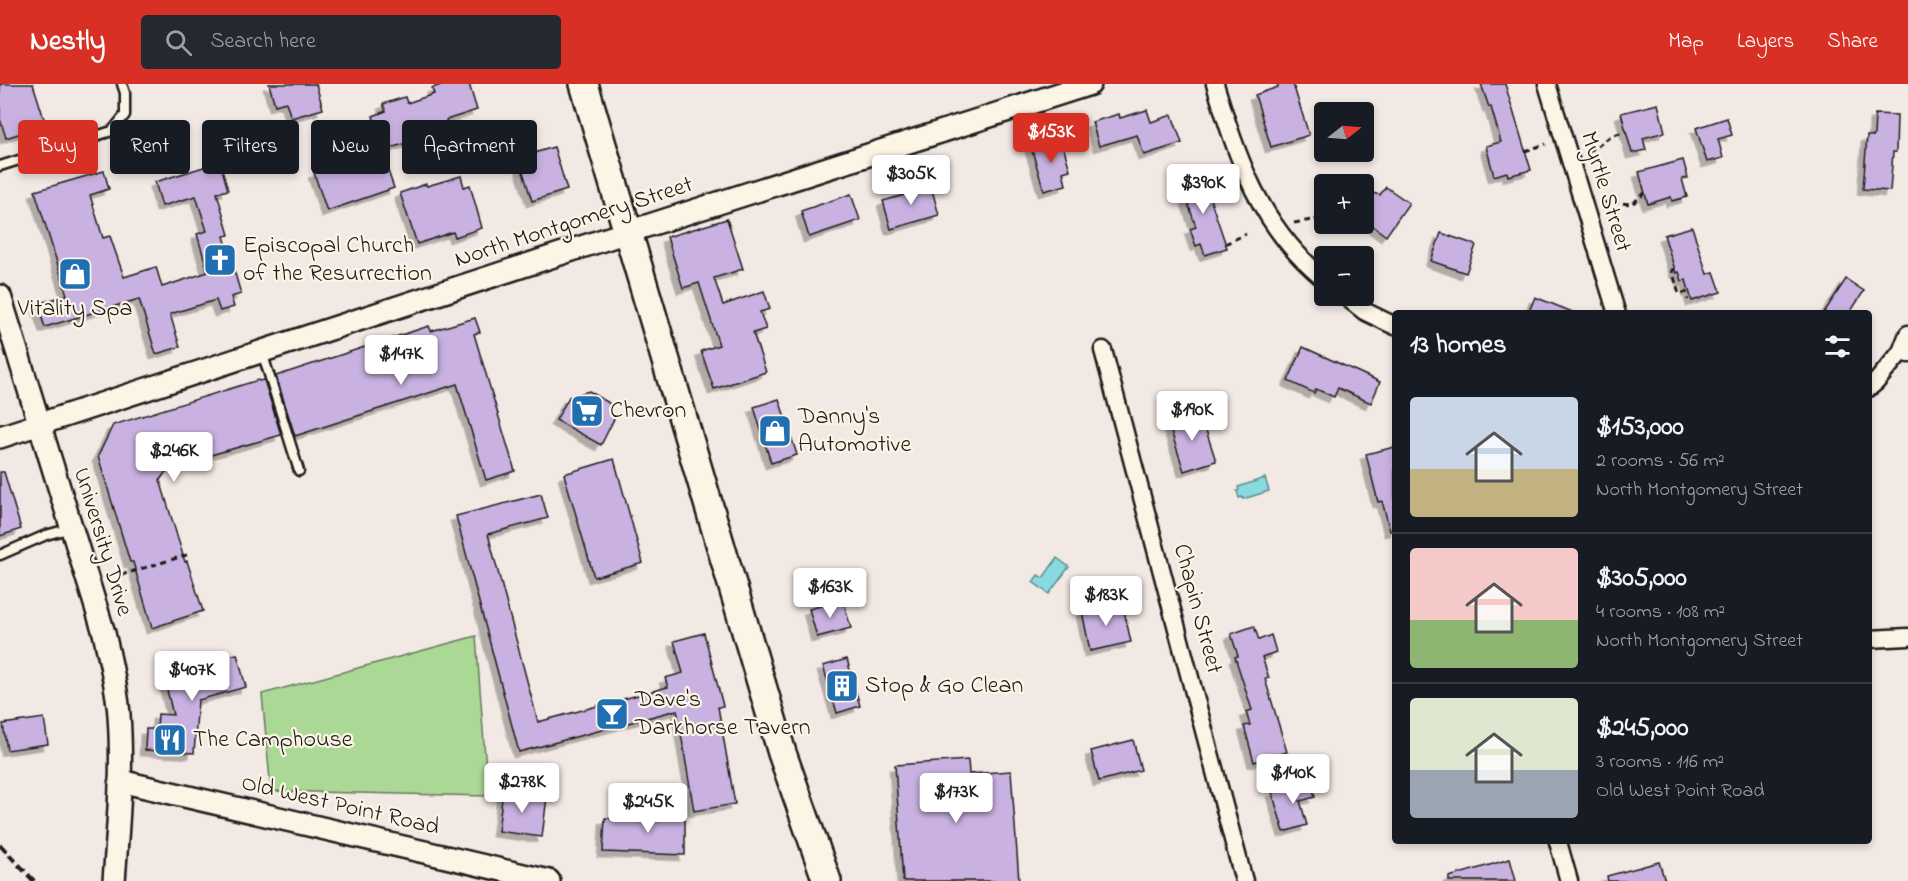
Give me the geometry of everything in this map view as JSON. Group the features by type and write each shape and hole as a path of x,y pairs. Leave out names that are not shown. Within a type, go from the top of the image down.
{"main road":[{"path":"584,84 782,753 828,881"}],"street":[{"name":"North Montgomery Street","path":"0,438 627,232 1090,84"},
{"path":"1215,84 1234,147 1261,203 1302,261 1314,271"},
{"name":"Myrtle Street","path":"1548,84 1616,310"},
{"name":"University Drive","path":"0,296 104,633 111,665 119,716 120,781 114,881"},
{"path":"1358,306 1392,325"},
{"path":"1872,385 1904,353 1908,334"},
{"name":"Chapin Street","path":"1103,350 1244,881"},
{"path":"1872,639 1908,637"},
{"name":"Old West Point Road","path":"120,781 508,876 549,881"},
{"path":"1559,844 1569,881"}],"lane":[{"path":"0,166 112,131 125,115 122,84"},
{"path":"262,351 299,471"},
{"path":"0,555 46,535 71,528"}],"path":[{"path":"1588,151 1611,136 1626,131"},
{"path":"1525,151 1564,139"},
{"path":"1602,203 1632,204 1645,193"},
{"path":"1278,230 1292,223 1314,220"},
{"path":"1225,244 1246,234"},
{"path":"1675,269 1672,270 1679,294 1686,292 1688,300"},
{"path":"121,575 190,554"}],"green space":[{"path":"476,636 488,796 271,791 262,694"}],"water":[{"path":"1265,478 1269,491 1243,499 1239,498 1238,487"},
{"path":"1057,558 1069,567 1049,594 1033,582 1038,575 1043,578"}],"building":[{"path":"0,84 33,84 44,120 18,120 18,134 6,138 0,119"},
{"path":"269,84 316,84 323,109 291,118 286,102 275,105"},
{"path":"444,84 469,84 477,110 446,120 402,120 402,144 390,148 390,120 374,120 373,116 386,111 383,104 405,97 407,103 434,94 432,88"},
{"path":"1277,84 1293,84 1309,135 1271,147 1255,95 1278,87"},
{"path":"1481,84 1505,84 1531,170 1508,176 1507,172 1494,176 1486,146 1501,142 1491,107 1489,107"},
{"path":"1658,104 1665,132 1643,138 1646,150 1632,153 1621,113"},
{"path":"1147,110 1151,122 1172,115 1182,143 1144,155 1137,135 1099,146 1092,122 1119,114 1120,118"},
{"path":"1875,114 1897,115 1896,152 1893,152 1890,191 1863,189 1867,136 1874,136"},
{"path":"1727,118 1732,135 1718,139 1723,158 1707,162 1696,128"},
{"path":"1061,139 1070,170 1063,172 1066,185 1044,191 1031,147"},
{"path":"554,147 567,190 532,201 524,174 537,174 537,152"},
{"path":"1683,160 1688,178 1682,179 1687,197 1672,201 1671,197 1648,204 1639,172"},
{"path":"202,168 202,174 223,174 228,190 217,193 229,235 224,236 241,294 231,297 234,307 220,311 216,300 170,314 180,347 156,354 139,299 45,327 37,304 67,295 35,191 104,171 109,189 90,195 103,238 110,236 124,277 156,267 162,287 208,272 197,234 207,231 196,196 162,206 155,182 181,174 190,174 190,171"},
{"path":"1201,172 1227,248 1205,255 1201,244 1196,246 1190,229 1196,227 1180,179"},
{"path":"314,174 389,174 394,188 327,211"},
{"path":"461,176 464,187 470,185 482,228 455,237 453,232 417,244 400,193"},
{"path":"923,179 926,191 932,190 939,215 891,229 883,201 908,194 906,184"},
{"path":"1386,187 1409,203 1386,236 1374,227 1374,194 1380,195"},
{"path":"851,194 860,220 809,237 801,211"},
{"path":"727,219 743,269 714,278 723,305 764,291 770,309 760,312 766,329 753,333 766,372 714,389 701,351 719,345 699,283 683,288 667,237"},
{"path":"1692,227 1707,274 1714,272 1721,292 1692,301 1686,280 1682,281 1679,272 1676,273 1664,235"},
{"path":"1441,233 1476,245 1466,273 1431,261"},
{"path":"1846,279 1864,291 1852,310 1826,310"},
{"path":"1535,297 1568,310 1530,310"},
{"path":"475,318 480,332 474,334 515,471 486,480 457,384 295,436 276,376 429,326 431,331"},
{"path":"1303,347 1380,382 1371,403 1338,388 1334,397 1316,389 1314,393 1288,381"},
{"path":"264,380 281,435 169,467 160,480 185,562 187,561 203,611 152,628 98,456 113,425"},
{"name":"Chevron","path":"589,391 609,403 614,419 601,445 556,420 569,397"},
{"name":"Danny's Automotive","path":"779,399 797,455 771,463 754,407"},
{"path":"1200,412 1216,461 1184,471 1168,422"},
{"path":"1392,448 1392,531 1390,531 1382,501 1378,502 1366,454"},
{"path":"614,459 643,563 594,577 564,474"},
{"path":"0,472 4,472 21,529 0,536"},
{"path":"541,494 548,518 488,534 538,722 668,687 665,678 683,673 674,641 704,633 723,706 718,707 735,804 694,811 677,710 519,752 456,516"},
{"path":"843,600 851,628 817,637 809,609"},
{"path":"1122,602 1131,642 1090,651 1082,611"},
{"path":"1254,626 1259,640 1271,635 1276,652 1262,657 1269,678 1265,679 1287,752 1254,762 1244,726 1250,725 1246,712 1252,710 1235,657 1238,656 1231,634"},
{"path":"237,654 246,687 198,700 194,753 145,750 146,729 157,729 158,714 173,715 163,673"},
{"name":"Stop & Go Clean","path":"847,659 860,706 837,713 823,666"},
{"path":"44,718 48,744 7,750 3,724"},
{"path":"1133,740 1141,770 1099,781 1091,751"},
{"path":"968,760 969,774 1011,771 1019,881 903,881 895,765"},
{"path":"1311,781 1315,797 1300,801 1307,825 1284,832 1272,792"},
{"path":"503,791 547,797 542,837 498,831"},
{"path":"685,806 685,855 603,852 605,818 659,821 659,807"},
{"path":"1510,859 1516,881 1449,881 1449,877"},
{"path":"1659,862 1665,881 1608,881 1607,876"}],"railway":[{"path":"0,845 34,881"}],"place":[{"name":"Episcopal Church of the Resurrection","path":"220,260"},
{"name":"Vitality Spa","path":"75,274"},
{"name":"Chevron","path":"587,411"},
{"name":"Danny's Automotive","path":"775,431"},
{"name":"Stop & Go Clean","path":"842,686"},
{"name":"Dave's Darkhorse Tavern","path":"612,714"},
{"name":"The Camphouse","path":"170,740"}]}
